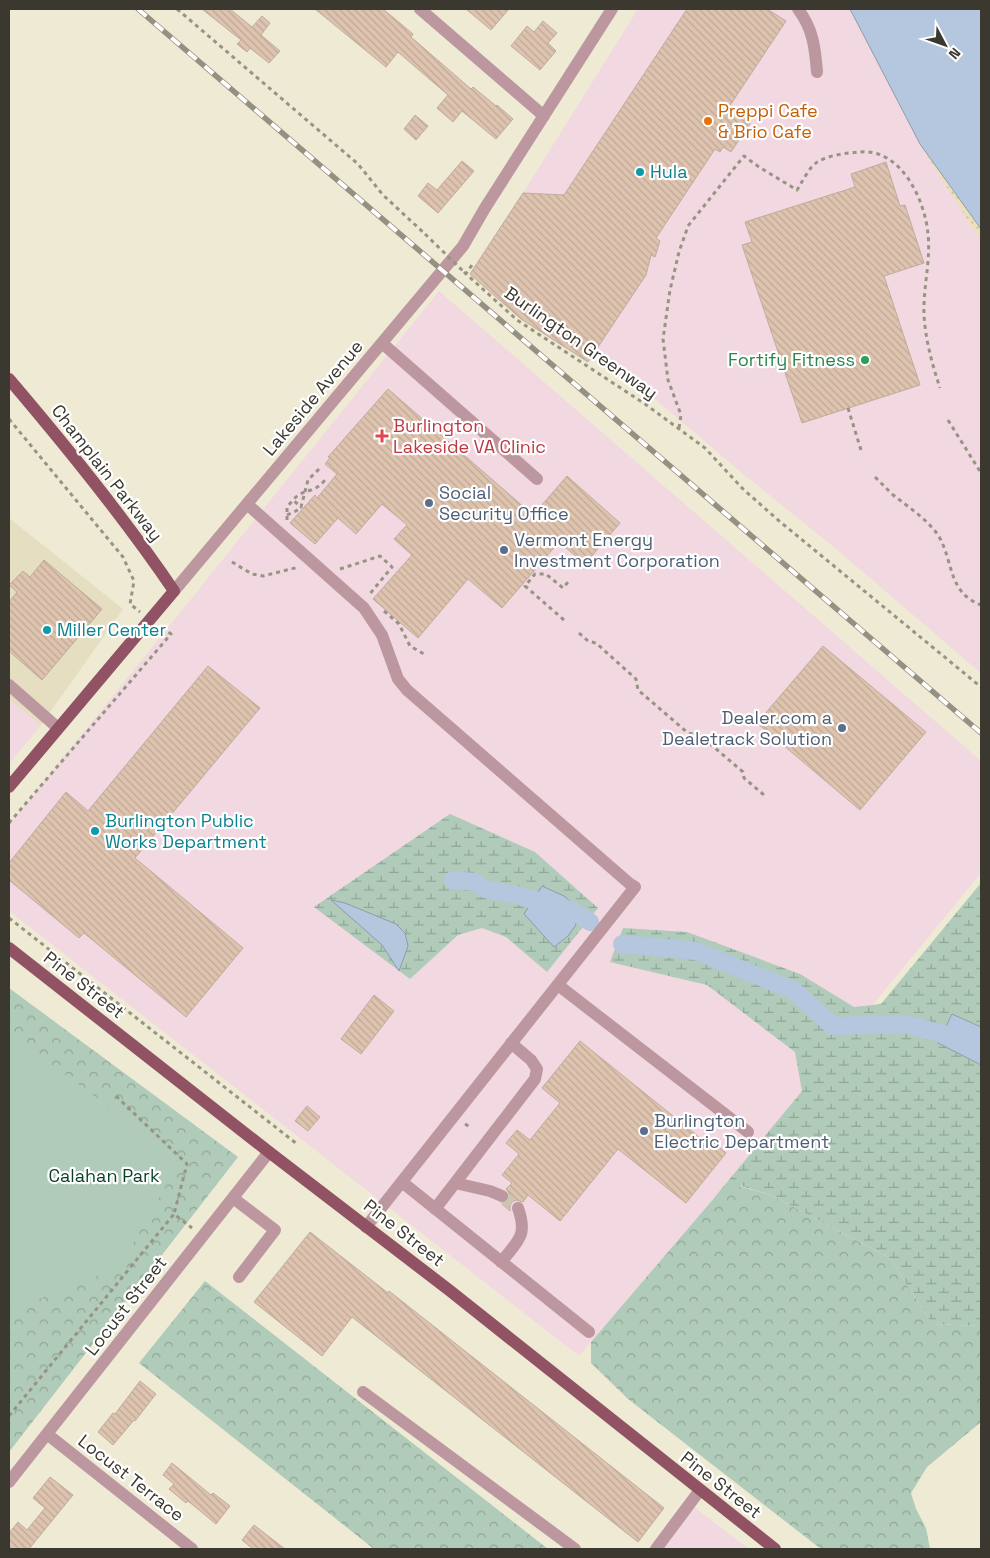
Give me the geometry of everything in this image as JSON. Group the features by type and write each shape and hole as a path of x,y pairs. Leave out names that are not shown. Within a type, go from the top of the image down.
{"main road":[{"name":"Champlain Parkway","path":"9,379 110,501 174,591"},
{"name":"Lakeside Avenue","path":"9,787 174,591"},
{"name":"Pine Street","path":"9,948 269,1152 457,1296 775,1549"}],"street":[{"path":"420,9 544,116"},
{"name":"Lakeside Avenue","path":"174,591 462,246 612,9"},
{"path":"798,9 806,21 812,36 817,72"},
{"path":"382,343 537,479"},
{"path":"247,504 359,603 370,615 382,635 398,679 407,690 635,887 366,1227"},
{"path":"9,685 58,728"},
{"path":"558,985 748,1132"},
{"path":"435,1209 535,1079 537,1069 531,1060 511,1044"},
{"name":"Locust Street","path":"9,1482 269,1152"},
{"path":"402,1182 589,1332"},
{"path":"455,1183 490,1191 502,1196"},
{"path":"233,1198 276,1230 238,1277"},
{"path":"501,1262 519,1239 523,1230 523,1222 518,1208"},
{"path":"363,1392 575,1549"},
{"name":"Locust Terrace","path":"47,1434 192,1549"},
{"path":"656,1549 700,1490"}],"path":[{"name":"Burlington Greenway","path":"177,9 358,164 383,194 465,274 517,320 645,404 705,448 743,489 778,520 981,688"},
{"path":"679,428 681,415 668,380 663,339 670,290 679,252 688,226 744,156 796,190 815,163 839,154 863,151 877,153 892,160 903,171 915,189 928,234 924,314 928,342 940,388"},
{"path":"465,274 472,265"},
{"path":"848,408 861,450"},
{"path":"9,420 123,557 134,581 130,604 171,634 9,823"},
{"path":"948,420 981,474"},
{"path":"319,469 308,480 306,491 301,507 287,515 287,507 300,493 306,491 320,486 327,477"},
{"path":"875,477 929,524 942,542 961,592 970,600 981,605"},
{"path":"293,500 301,507"},
{"path":"337,570 380,556 392,567 367,596"},
{"path":"232,562 252,574 263,576 314,564"},
{"path":"564,620 525,586 535,574 546,574 563,588 568,582"},
{"path":"579,633 588,641 596,643 636,679 638,690 688,733 701,736 743,772 744,778 764,795"},
{"path":"9,918 297,1144"},
{"path":"9,1416 174,1214 187,1164 116,1096"},
{"path":"465,1124 470,1128"},
{"path":"174,1214 203,1237"}],"shaded area":[{"path":"638,9 850,9 920,144 981,241 981,673 841,553 649,394 613,371 521,319 470,274"},
{"path":"439,291 981,761 981,873 709,1204 579,1356 9,911 9,825"},
{"path":"9,518 123,609 41,725 9,699"},
{"path":"9,699 41,725 9,764"},
{"path":"694,1507 749,1549 662,1549"}],"green space":[{"path":"450,814 535,852 598,908 547,972 506,937 482,928 458,935 410,979 314,907"},
{"path":"981,883 981,1027 952,1014 938,1043 981,1065 981,1326 932,1324 890,1258 771,1195 741,1186 709,1204 802,1091 795,1052 707,985 610,962 623,928 687,932 800,974 854,1007 881,1004"},
{"name":"Calahan Park","path":"9,988 238,1157 9,1452"},
{"path":"9,1039 26,1046 171,1152 176,1168 124,1259 95,1277 9,1311"},
{"path":"738,1186 771,1195 890,1258 932,1324 981,1326 981,1422 927,1467 911,1493 916,1509 926,1528 930,1549 821,1549 628,1399 591,1363 591,1342 709,1204"},
{"path":"205,1281 548,1549 374,1549 139,1363"}],"sand":[{"path":"920,145 981,229 981,241"}],"water":[{"path":"850,9 981,9 981,229 920,144"},
{"path":"542,886 564,896 581,911 574,918 576,925 568,936 554,947 524,914"},
{"path":"331,900 345,903 396,924 405,933 408,946 399,971 382,945"},
{"path":"952,1014 981,1027 981,1065 938,1043"}],"building":[{"path":"202,9 230,9 252,27 262,16 270,23 261,35 280,51 269,63 250,48 247,52 237,44 241,40"},
{"path":"315,9 383,9 413,34 411,37 471,89 473,87 513,119 496,139 462,111 453,122 437,108 448,95 398,52 386,67"},
{"path":"466,9 509,9 491,30"},
{"name":"Hula","path":"687,9 767,9 786,21 729,107 751,122 731,152 723,147 720,152 715,149 656,238 660,241 655,257 651,255 646,275 588,362 521,319 470,274 523,193 564,195"},
{"path":"543,21 557,33 548,43 556,51 540,70 511,46 527,26 534,32"},
{"path":"415,115 428,126 416,140 404,129"},
{"path":"462,161 474,171 438,213 418,196 428,183 437,190"},
{"path":"886,162 900,206 905,205 924,263 884,276 920,385 802,423 742,245 752,242 745,222 855,187 851,174"},
{"path":"388,389 533,515 567,476 620,523 585,564 559,542 502,608 468,579 418,638 373,599 412,555 394,539 407,525 382,504 356,534 338,518 315,544 290,523 315,495 317,498 337,474 325,464 330,458 328,457"},
{"name":"Miller Center","path":"44,560 102,609 42,680 9,651 9,602 17,592 9,585 23,571 30,577"},
{"name":"Dealer.com a Dealetrack Solution","path":"823,646 926,732 860,810 757,723"},
{"name":"Burlington Public Works Department","path":"208,666 260,708 135,858 243,948 186,1017 84,933 79,938 9,880 9,863 66,792 88,811"},
{"path":"374,995 394,1011 361,1054 341,1039"},
{"name":"Burlington Electric Department","path":"580,1041 709,1145 712,1141 726,1153 686,1203 618,1149 560,1221 528,1195 523,1202 516,1200 512,1202 510,1211 502,1204 507,1203 509,1200 510,1194 506,1189 512,1183 502,1175 519,1154 506,1143 517,1130 530,1140 560,1103 542,1088"},
{"path":"307,1106 320,1117 308,1131 295,1121"},
{"path":"310,1232 388,1293 389,1291 664,1508 638,1542 352,1317 322,1356 254,1302"},
{"path":"140,1381 156,1394 113,1445 98,1432 113,1413 115,1414"},
{"path":"172,1463 211,1495 213,1493 230,1506 216,1524 188,1501 186,1503 169,1489 174,1484 163,1475"},
{"path":"50,1477 73,1495 29,1549 9,1549 9,1533 18,1522 27,1530 45,1508 33,1498"},
{"path":"254,1525 285,1549 253,1549 242,1540"}],"waterway":[{"path":"453,880 475,882 485,889 517,895 573,911 590,922"},
{"path":"622,944 696,951 793,990 833,1026 906,1024 958,1038 981,1047"}],"tunnel":[{"path":"502,1196 518,1208"}],"railway":[{"path":"138,9 981,733"}],"place":[{"name":"Preppi Cafe & Brio Cafe","path":"708,121"},
{"name":"Hula","path":"640,172"},
{"name":"Fortify Fitness","path":"865,360"},
{"name":"Burlington Lakeside VA Clinic","path":"382,436"},
{"name":"Social Security Office","path":"429,503"},
{"name":"Vermont Energy Investment Corporation","path":"504,550"},
{"name":"Miller Center","path":"47,630"},
{"name":"Dealer.com a Dealetrack Solution","path":"842,728"},
{"name":"Burlington Public Works Department","path":"95,831"},
{"name":"Burlington Electric Department","path":"644,1131"}]}
